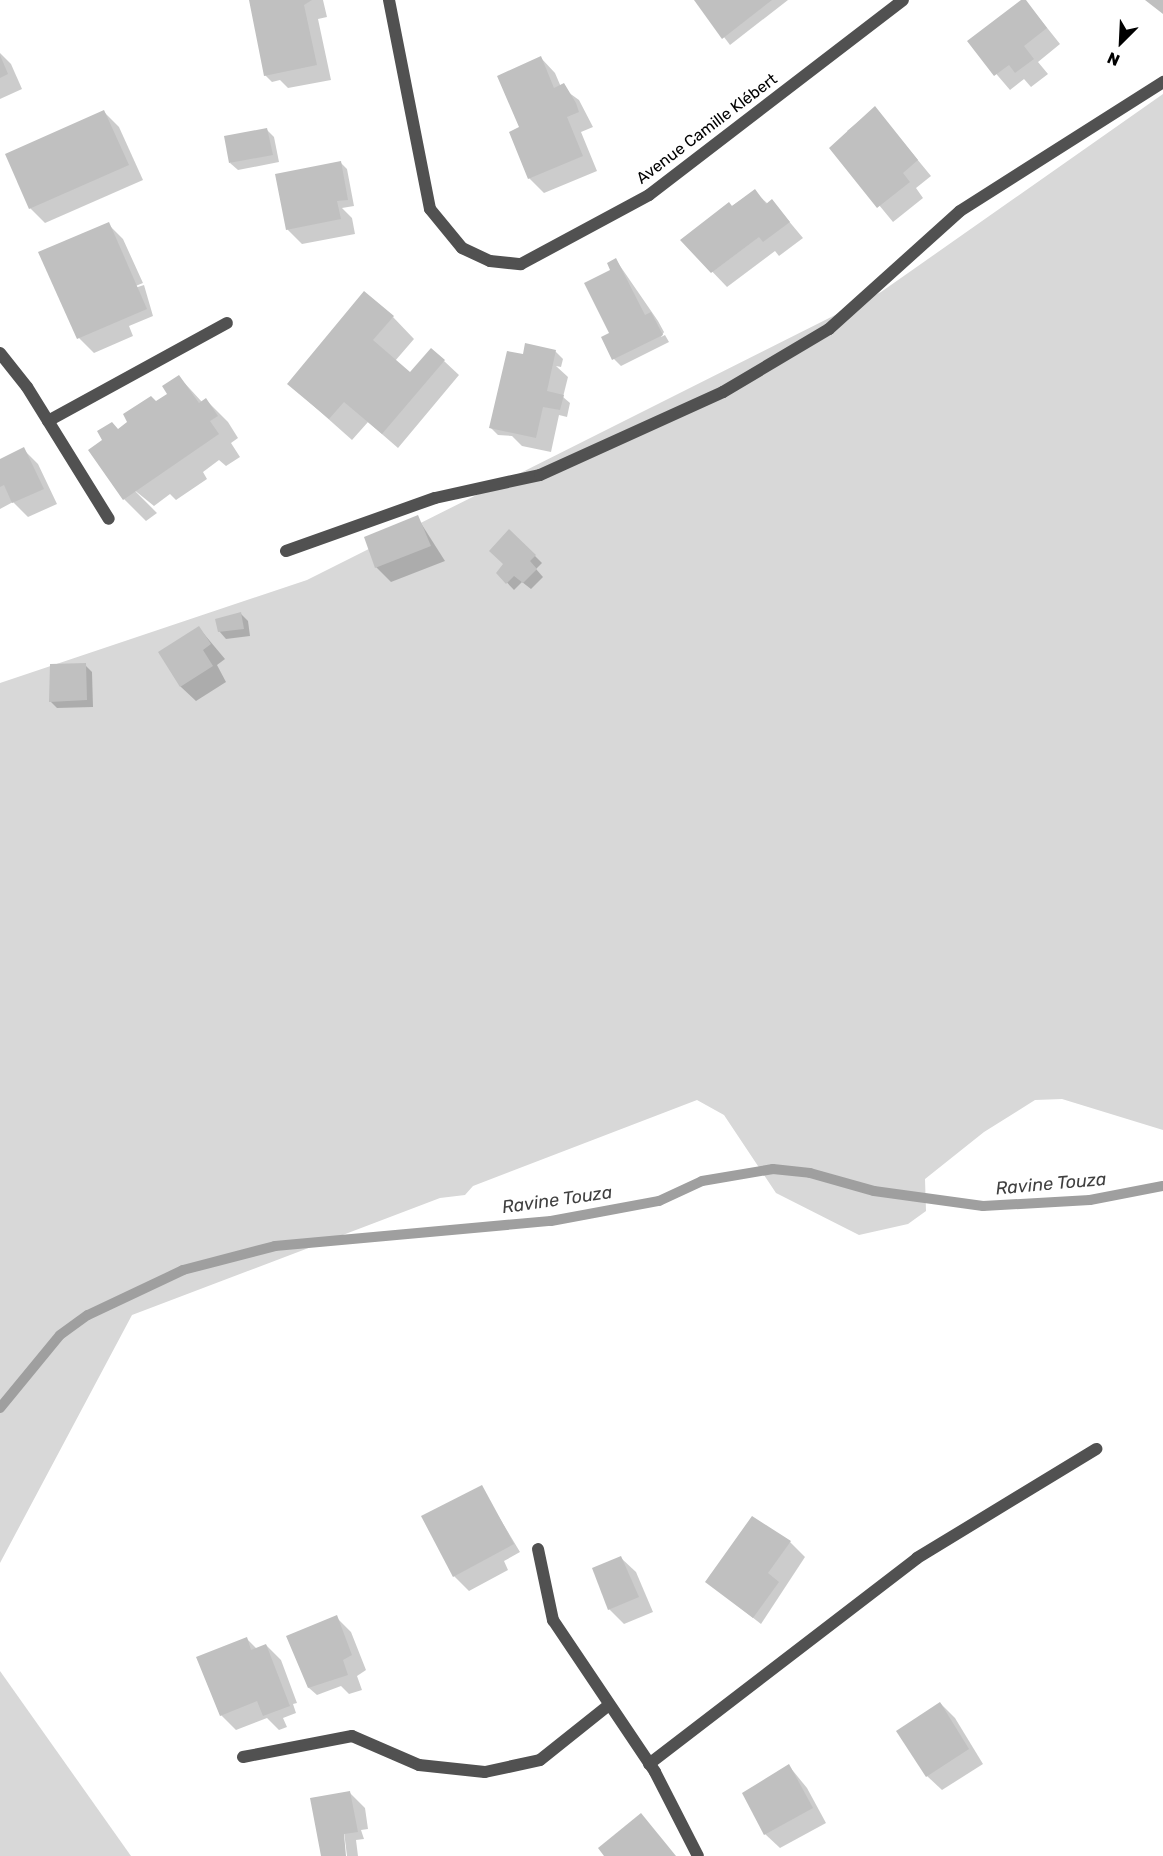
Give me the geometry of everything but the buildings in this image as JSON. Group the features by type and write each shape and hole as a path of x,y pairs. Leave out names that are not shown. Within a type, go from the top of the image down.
{"street":[{"name":"Avenue Camille Klébert","path":"389,0 430,210 462,248 490,261 521,264 650,195 902,0"},
{"path":"286,550 435,498 540,475 723,392 829,329 960,211 1163,82"},
{"path":"48,421 226,323"},
{"path":"0,353 48,421 108,519"},
{"path":"649,1764 917,1558 1096,1449"},
{"path":"538,1549 553,1620 649,1764 698,1856"},
{"path":"243,1757 352,1736 418,1765 485,1772 540,1761 609,1705"}],"shaded area":[{"path":"1163,94 1163,1130 1062,1099 1035,1100 984,1132 925,1179 926,1211 908,1224 859,1235 776,1193 724,1115 697,1100 473,1186 465,1195 440,1198 132,1315 0,1563 0,683 307,580 881,292"},
{"path":"0,1671 131,1856 0,1856"}],"waterway":[{"name":"Ravine Touza","path":"0,1408 60,1335 88,1315 183,1270 275,1246 551,1221 659,1201 702,1181 773,1169 810,1173 874,1191 983,1206 1090,1200 1163,1186"}]}
